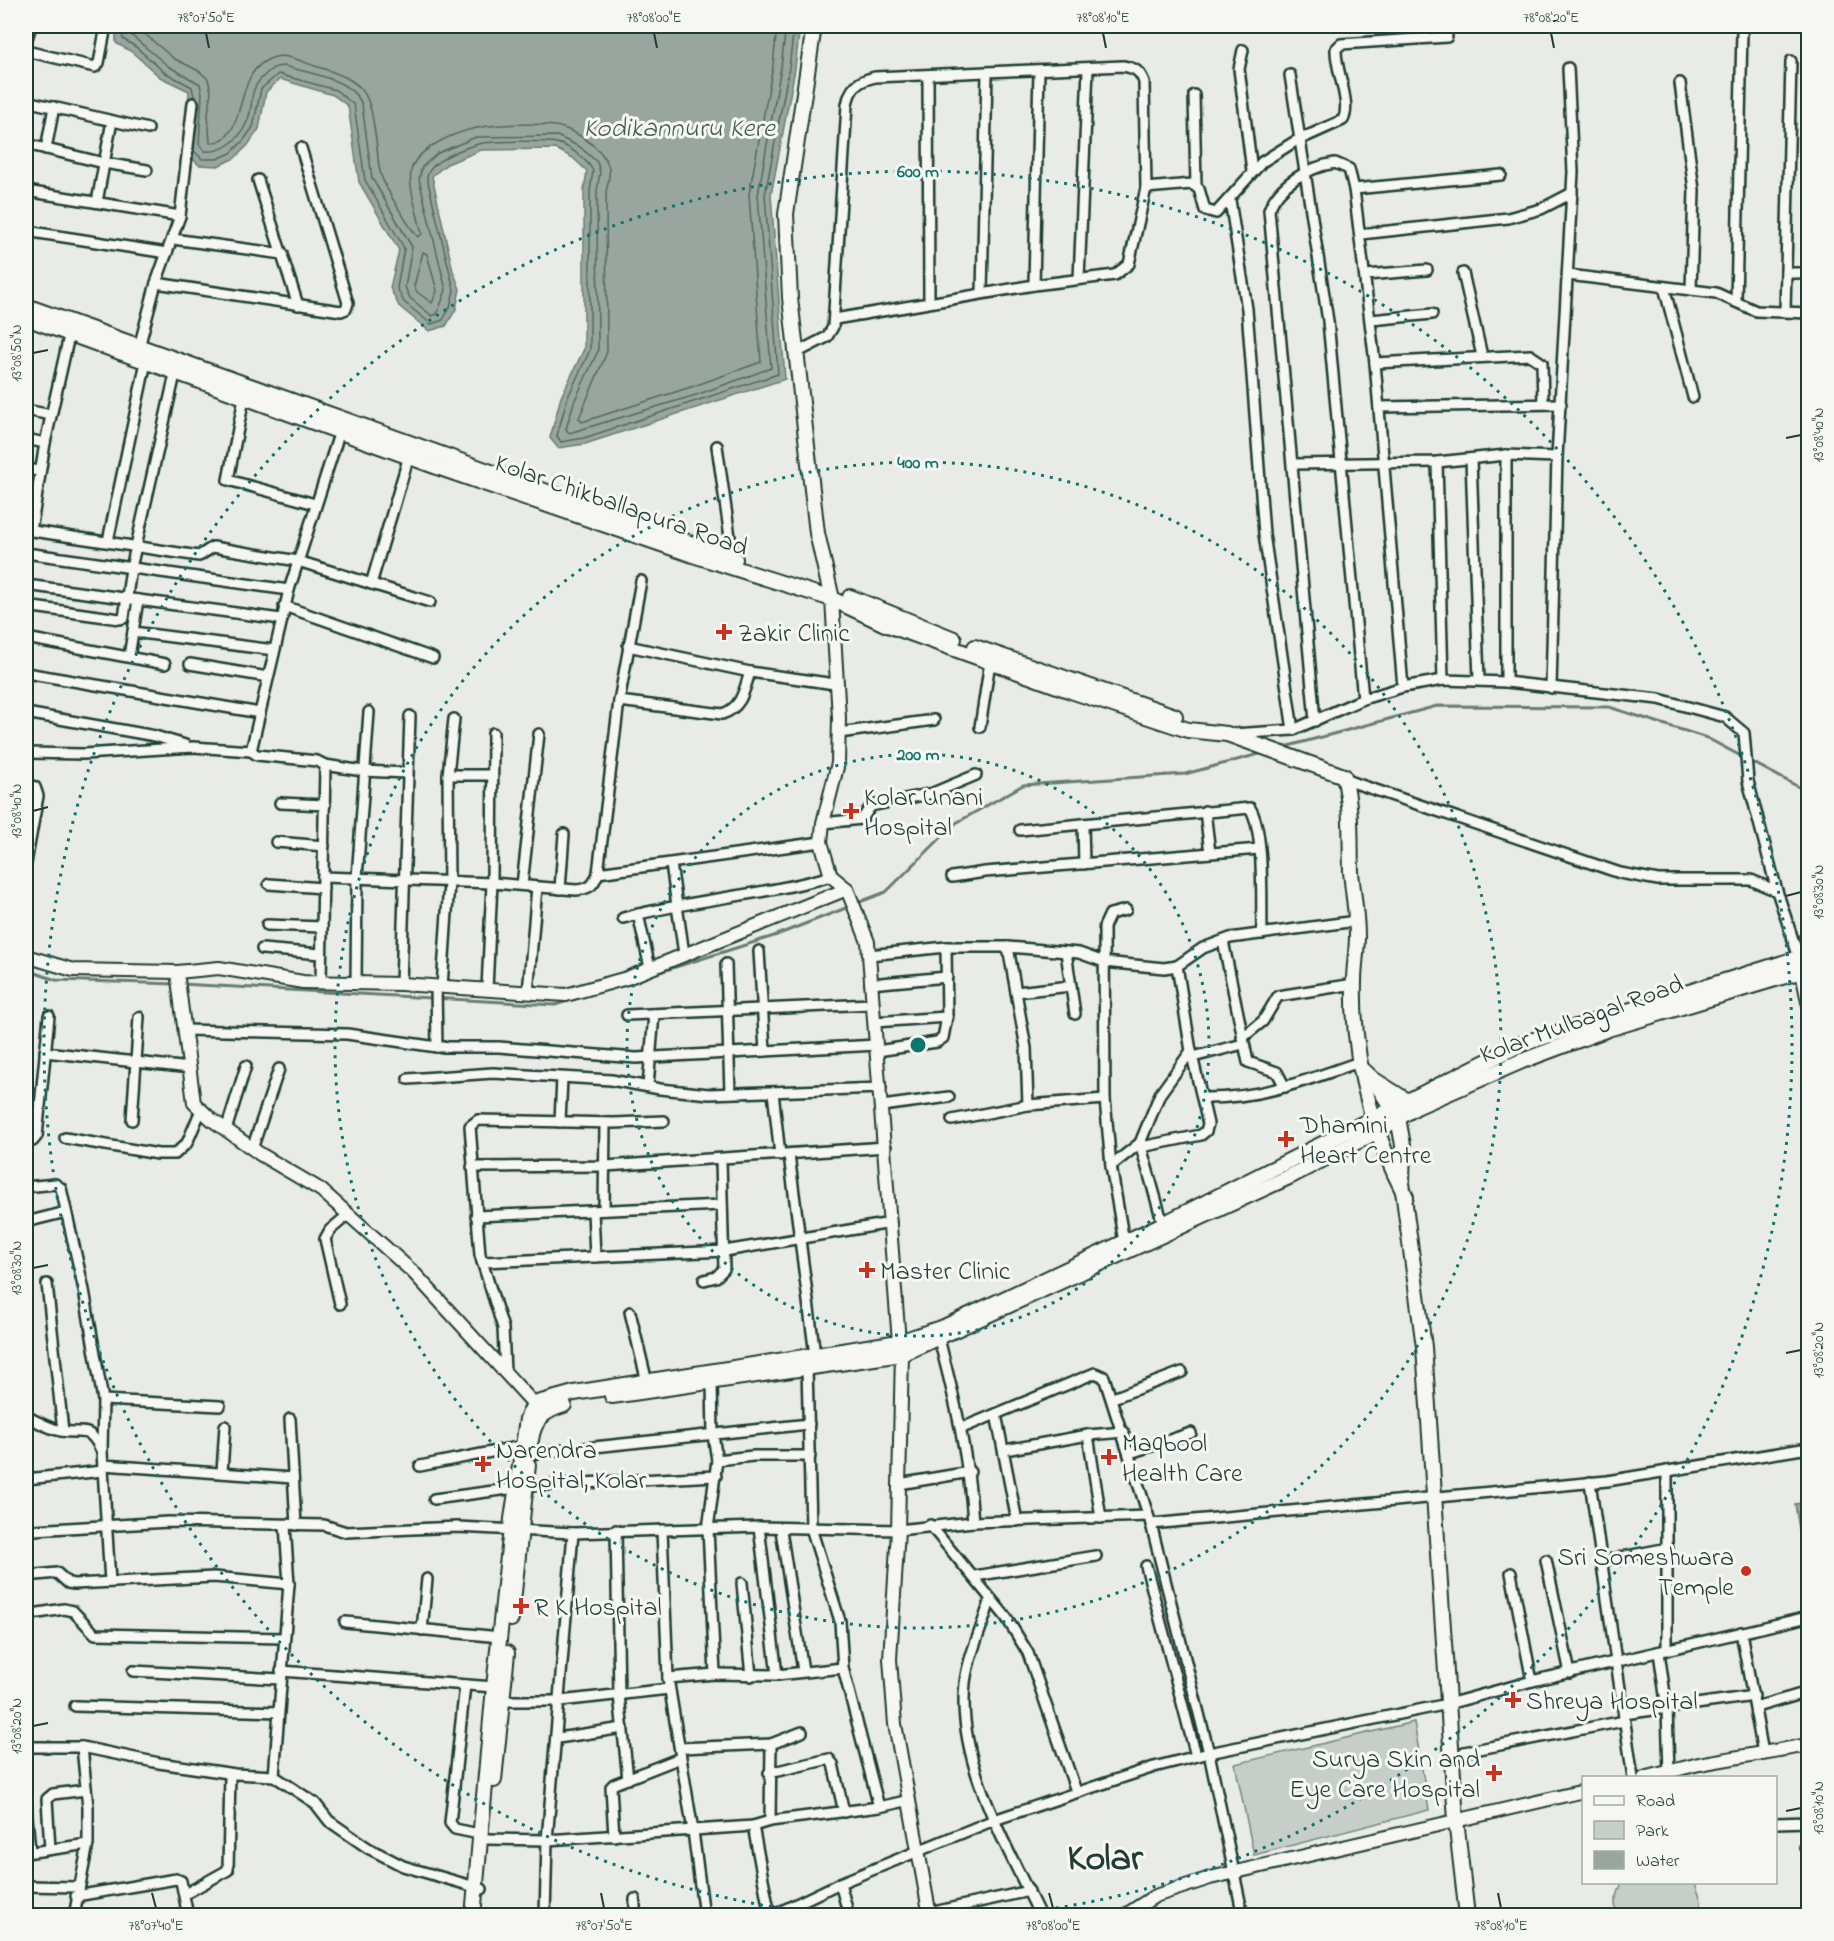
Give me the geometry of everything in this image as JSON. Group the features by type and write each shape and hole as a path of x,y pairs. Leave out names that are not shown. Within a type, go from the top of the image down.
{"main road":[{"path":"814,26 786,214 790,298 817,533 831,594 1114,693 1192,722 1204,730"},
{"name":"Kolar Chikballapura Road","path":"26,306 176,370 246,390 340,431 409,456 703,558 831,594"},
{"name":"Kolar Chikballapura Road","path":"26,318 69,336 140,355 246,390 733,558 831,594 885,624 990,662 1188,730 1204,730 1232,736 1344,776"},
{"path":"1344,776 1351,820 1351,868 1356,921 1354,984 1360,1065 1374,1126 1384,1153 1406,1197"},
{"name":"Kolar Mulbagal Road","path":"1374,1126 1521,1044 1805,964"},
{"path":"1360,1065 1374,1080 1394,1113 1403,1145"},
{"path":"1374,1080 1411,1104 1403,1135 1402,1183 1406,1197 1424,1347 1456,1820 1467,1916"},
{"path":"525,1450 533,1426 548,1410 569,1403 807,1366 939,1339 1278,1182 1350,1144 1374,1126"},
{"path":"483,1836 502,1701 527,1419 534,1404 574,1393 815,1354 901,1348 1374,1126"},
{"path":"1350,1144 1368,1141 1384,1153"},
{"path":"473,1916 483,1836 494,1687 517,1530"},
{"path":"478,1889 482,1916"}],"street":[{"path":"26,42 31,26"},
{"path":"26,51 94,67 99,63 106,26"},
{"path":"1736,302 1742,31"},
{"path":"1194,94 1196,186 1205,210 1212,214 1231,204 1252,171 1262,162 1341,123 1346,109 1335,59 1336,50 1341,44 1447,37"},
{"path":"1243,50 1239,69 1252,171"},
{"path":"1785,311 1791,61"},
{"path":"796,353 827,337 834,319 849,94 863,80 1123,66 1137,70 1144,82 1146,188 1126,269 1115,275 929,301 834,319"},
{"path":"1551,688 1557,457 1572,193 1573,133 1568,68"},
{"path":"1079,279 1088,69"},
{"path":"1034,285 1040,70"},
{"path":"982,293 987,73"},
{"path":"1290,75 1328,321 1363,699"},
{"path":"927,76 929,301"},
{"path":"1680,83 1694,190 1691,290"},
{"path":"26,101 148,129"},
{"path":"108,541 140,355 156,283 180,216 193,103"},
{"path":"46,149 54,107"},
{"path":"98,202 112,121"},
{"path":"26,144 104,163 147,170"},
{"path":"156,283 341,311 348,303 301,148"},
{"path":"1315,721 1293,464 1267,220 1272,201 1277,194 1306,169 1326,164 1341,164 1349,169 1361,234 1375,363 1403,687"},
{"path":"1354,189 1501,175"},
{"path":"258,180 298,305"},
{"path":"1146,188 1187,183 1196,186"},
{"path":"26,191 180,216"},
{"path":"1361,234 1508,218 1541,209 1572,193"},
{"path":"1231,204 1247,309 1264,534 1293,730"},
{"path":"26,231 167,253"},
{"path":"173,238 283,254"},
{"path":"1365,275 1428,270"},
{"path":"1462,273 1482,356"},
{"path":"1786,273 1809,273"},
{"path":"1569,275 1720,294 1756,311 1809,314"},
{"path":"1664,287 1693,397"},
{"path":"1371,320 1432,314"},
{"path":"69,336 40,471 30,499 28,531 137,545 199,556 213,547 298,561 430,602"},
{"path":"1375,363 1482,356 1536,357 1542,363 1543,403"},
{"path":"129,657 133,632 131,567 176,370"},
{"path":"246,390 228,480 315,504"},
{"path":"1379,407 1561,404"},
{"path":"26,410 51,416"},
{"path":"251,751 284,606 340,431"},
{"path":"26,439 45,443"},
{"path":"717,446 733,558"},
{"path":"1293,464 1437,462 1506,455 1557,457"},
{"path":"1506,455 1506,682"},
{"path":"371,584 409,456"},
{"path":"1471,459 1479,680"},
{"path":"1437,462 1443,680"},
{"path":"26,469 40,471"},
{"path":"26,552 289,590"},
{"path":"323,877 492,883 586,890 594,884 598,873 619,701 641,581"},
{"path":"26,585 281,619"},
{"path":"831,594 839,733 838,764 820,843 831,876 848,892 868,942 871,1004 886,1148 901,1348 898,1530 890,1659 895,1724 929,1914 1029,1891"},
{"path":"26,606 123,619 133,600"},
{"path":"284,606 433,658"},
{"path":"133,632 274,650"},
{"path":"26,638 165,664"},
{"path":"628,646 750,672 835,684"},
{"path":"980,727 990,662"},
{"path":"190,664 268,676"},
{"path":"619,701 722,714 732,711 739,704 750,672"},
{"path":"26,673 260,713"},
{"path":"1232,736 1293,730 1363,699 1403,687 1443,680 1506,682 1659,699 1704,709 1725,717 1741,728 1745,739 1748,781 1777,891 1805,964 1809,1002"},
{"path":"356,983 357,878 369,712"},
{"path":"26,713 155,736 194,747"},
{"path":"401,984 410,716"},
{"path":"437,1047 438,989 449,883 448,775 454,719"},
{"path":"839,733 934,720"},
{"path":"487,989 492,883 493,733"},
{"path":"522,885 538,734"},
{"path":"26,753 84,754 194,747 251,751 257,755 317,761 325,765 363,771 407,773"},
{"path":"321,982 325,765"},
{"path":"448,775 491,775"},
{"path":"823,823 862,819 870,806 933,793 976,775"},
{"path":"1344,776 1352,782 1620,873 1658,880 1751,880 1777,891"},
{"path":"26,784 35,787 38,796 26,863"},
{"path":"280,803 325,805"},
{"path":"1020,830 1250,808 1254,814 1259,849 1262,934"},
{"path":"1205,811 1210,853"},
{"path":"1083,824 1084,864"},
{"path":"560,889 564,834"},
{"path":"276,842 324,846"},
{"path":"598,873 820,843"},
{"path":"952,877 986,872 1259,849"},
{"path":"671,864 675,906 684,954"},
{"path":"623,918 675,906 791,888 831,876"},
{"path":"270,885 323,888"},
{"path":"528,993 537,887"},
{"path":"26,956 73,970 178,976 219,968 321,982 401,984 438,989 487,989 558,996 581,992 650,968 848,892"},
{"path":"1124,1242 1111,1166 1105,1099 1104,962 1106,920 1110,914 1126,910"},
{"path":"638,914 650,968"},
{"path":"869,955 946,947 1008,946 1085,954 1104,962 1147,967 1177,966 1203,948 1223,941 1356,921"},
{"path":"267,926 322,927"},
{"path":"1223,941 1248,1062 1277,1072 1285,1087"},
{"path":"1008,946 1026,1048 1028,1105"},
{"path":"186,1030 347,1034 437,1047 499,1047 586,1056 653,1057 877,1048 937,1042 945,1035 947,1017 946,947"},
{"path":"261,950 321,954"},
{"path":"759,951 765,1051"},
{"path":"1066,952 1075,1014"},
{"path":"726,964 730,1093"},
{"path":"1111,1166 1140,1145 1201,1135 1206,1131 1208,1124 1192,1054 1177,966"},
{"path":"178,976 194,1103 252,1149 321,1190 349,1214 414,1272 534,1404"},
{"path":"870,984 947,977"},
{"path":"1163,1224 1140,1145 1160,1094 1192,1054 1242,1041 1263,1021 1278,996 1354,984"},
{"path":"1017,992 1071,986"},
{"path":"627,1015 871,1004"},
{"path":"648,1086 653,1057 654,1014"},
{"path":"26,1141 33,1141 37,1136 49,1016"},
{"path":"132,1120 139,1017"},
{"path":"874,1022 947,1017"},
{"path":"45,1052 190,1068"},
{"path":"1202,1098 1236,1099 1360,1065"},
{"path":"226,1130 246,1066"},
{"path":"252,1149 279,1069"},
{"path":"408,1079 493,1073 611,1080 686,1093 880,1088"},
{"path":"560,1122 562,1078"},
{"path":"773,1092 800,1240 815,1354"},
{"path":"882,1106 949,1098"},
{"path":"952,1120 1028,1105 1105,1099"},
{"path":"65,1138 158,1154 175,1154 184,1149 201,1110"},
{"path":"505,1373 503,1328 482,1262 476,1216 470,1126 474,1122 664,1121"},
{"path":"595,1257 606,1166 605,1123"},
{"path":"472,1167 606,1166 886,1148"},
{"path":"705,1280 722,1273 725,1251 721,1160"},
{"path":"26,1187 55,1184 61,1188 104,1400 102,1452 110,1582"},
{"path":"476,1216 722,1205"},
{"path":"26,1222 66,1212"},
{"path":"340,1304 325,1239 330,1230 349,1214"},
{"path":"482,1262 725,1251 891,1223"},
{"path":"48,1284 63,1431"},
{"path":"630,1312 647,1382"},
{"path":"939,1339 962,1428 970,1472 973,1522"},
{"path":"807,1366 811,1528 840,1621 843,1668 879,1807"},
{"path":"1113,1398 1182,1372"},
{"path":"962,1428 1095,1373 1104,1377 1124,1432 1149,1520 1209,1753 1243,1916"},
{"path":"712,1382 713,1435 717,1460 708,1529 715,1674"},
{"path":"104,1400 220,1406"},
{"path":"996,1414 1005,1450 1017,1521"},
{"path":"26,1416 63,1431 84,1430 95,1438 102,1452"},
{"path":"290,1419 296,1525"},
{"path":"420,1466 525,1450 713,1435 809,1424"},
{"path":"222,1472 225,1426"},
{"path":"1005,1450 1088,1435 1124,1432"},
{"path":"1130,1453 1191,1433"},
{"path":"1088,1435 1101,1518"},
{"path":"34,1530 168,1522 324,1525 346,1532 457,1527 573,1533 759,1527 781,1530 811,1528 898,1530 973,1522 1101,1518 1149,1520 1433,1498 1590,1482 1809,1448"},
{"path":"717,1460 753,1455 810,1456"},
{"path":"26,1479 103,1468 222,1472 293,1478"},
{"path":"1667,1471 1668,1548 1663,1651 1669,1773"},
{"path":"899,1484 970,1472"},
{"path":"434,1498 521,1487 716,1476"},
{"path":"1590,1482 1633,1776"},
{"path":"274,1776 289,1584 285,1525"},
{"path":"930,1525 975,1576 990,1600 1006,1617 1028,1653 1076,1791"},
{"path":"759,1527 777,1675"},
{"path":"616,1530 620,1695 628,1779"},
{"path":"662,1530 669,1689 693,1831 704,1916"},
{"path":"781,1530 803,1671"},
{"path":"545,1916 547,1840 558,1738 573,1533"},
{"path":"1601,1561 1668,1548"},
{"path":"975,1576 1096,1556"},
{"path":"1546,1560 1570,1673"},
{"path":"1146,1566 1196,1756"},
{"path":"26,1576 57,1573 69,1583 214,1577 289,1584"},
{"path":"1511,1573 1532,1681"},
{"path":"422,1630 427,1579"},
{"path":"742,1583 751,1676"},
{"path":"990,1600 979,1638 969,1660 965,1684 965,1716 978,1782 1040,1916"},
{"path":"26,1615 64,1609 73,1611 95,1634 284,1638"},
{"path":"753,1826 770,1916 840,1883 917,1854 994,1820 1076,1791 1196,1756 1448,1704 1532,1681 1809,1617"},
{"path":"345,1622 500,1637"},
{"path":"1741,1632 1763,1753"},
{"path":"668,1678 715,1674 777,1675 843,1668"},
{"path":"133,1671 281,1675 494,1687"},
{"path":"465,1685 450,1823 454,1829 483,1836 547,1840 693,1831 753,1826 770,1821 879,1807 910,1800"},
{"path":"502,1701 560,1701 669,1689"},
{"path":"1756,1707 1809,1692"},
{"path":"1464,1752 1624,1717 1754,1696"},
{"path":"75,1706 278,1712"},
{"path":"558,1738 623,1728"},
{"path":"614,1836 611,1787 680,1753 771,1744 802,1732"},
{"path":"770,1821 771,1744"},
{"path":"1654,1776 1809,1745"},
{"path":"26,1747 81,1747 159,1763 230,1774 274,1776 315,1803 329,1821 368,1848 403,1866 478,1889"},
{"path":"74,1916 88,1844 86,1790 81,1747"},
{"path":"769,1773 829,1759 833,1764 844,1812"},
{"path":"185,1894 228,1870 230,1774"},
{"path":"50,1849 46,1799 52,1794 86,1790"},
{"path":"1124,1916 1155,1896 1235,1872 1582,1791"},
{"path":"26,1804 28,1852 88,1844"},
{"path":"1777,1823 1809,1822"},
{"path":"26,1886 77,1892 176,1879 181,1881 188,1915 176,1916"},
{"path":"840,1883 849,1916"},
{"path":"635,1899 635,1916"}],"green space":[{"path":"1414,1722 1429,1810 1254,1855 1235,1764"},
{"path":"1621,1884 1695,1884 1701,1900 1700,1914 1616,1915 1615,1902"}],"water":[{"name":"Kodikannuru Kere","path":"116,26 800,26 795,69 771,195 785,379 585,444 558,448 550,438 561,397 584,349 584,190 587,171 573,158 556,149 481,150 447,164 432,176 453,271 460,289 456,309 446,326 429,331 399,306 390,288 399,250 359,182 348,106 333,95 280,79 266,92 259,129 248,145 235,158 218,166 199,165 185,151 189,91 160,77 132,52 116,43"},
{"path":"1808,1502 1808,1527 1799,1529 1795,1504"}],"waterway":[{"path":"1281,748 1437,706 1609,707 1707,738 1808,792"},
{"path":"857,903 886,892 956,823 1023,785 1185,774 1263,753"},
{"path":"647,976 774,936 851,906"},
{"path":"26,970 56,980 175,984"},
{"path":"181,984 555,1005 578,998"}],"place":[{"name":"Zakir Clinic","path":"724,632"},
{"name":"Kolar Unani Hospital","path":"851,811"},
{"name":"Dhamini Heart Centre","path":"1286,1139"},
{"name":"Master Clinic","path":"867,1270"},
{"name":"Maqbool Health Care","path":"1109,1457"},
{"name":"Narendra Hospital, Kolar","path":"483,1464"},
{"name":"Sri Someshwara Temple","path":"1746,1571"},
{"name":"R K Hospital","path":"521,1606"},
{"name":"Shreya Hospital","path":"1513,1700"},
{"name":"Surya Skin and Eye Care Hospital","path":"1494,1773"}],"district":[{"name":"Kolar","path":"1105,1856"}]}
